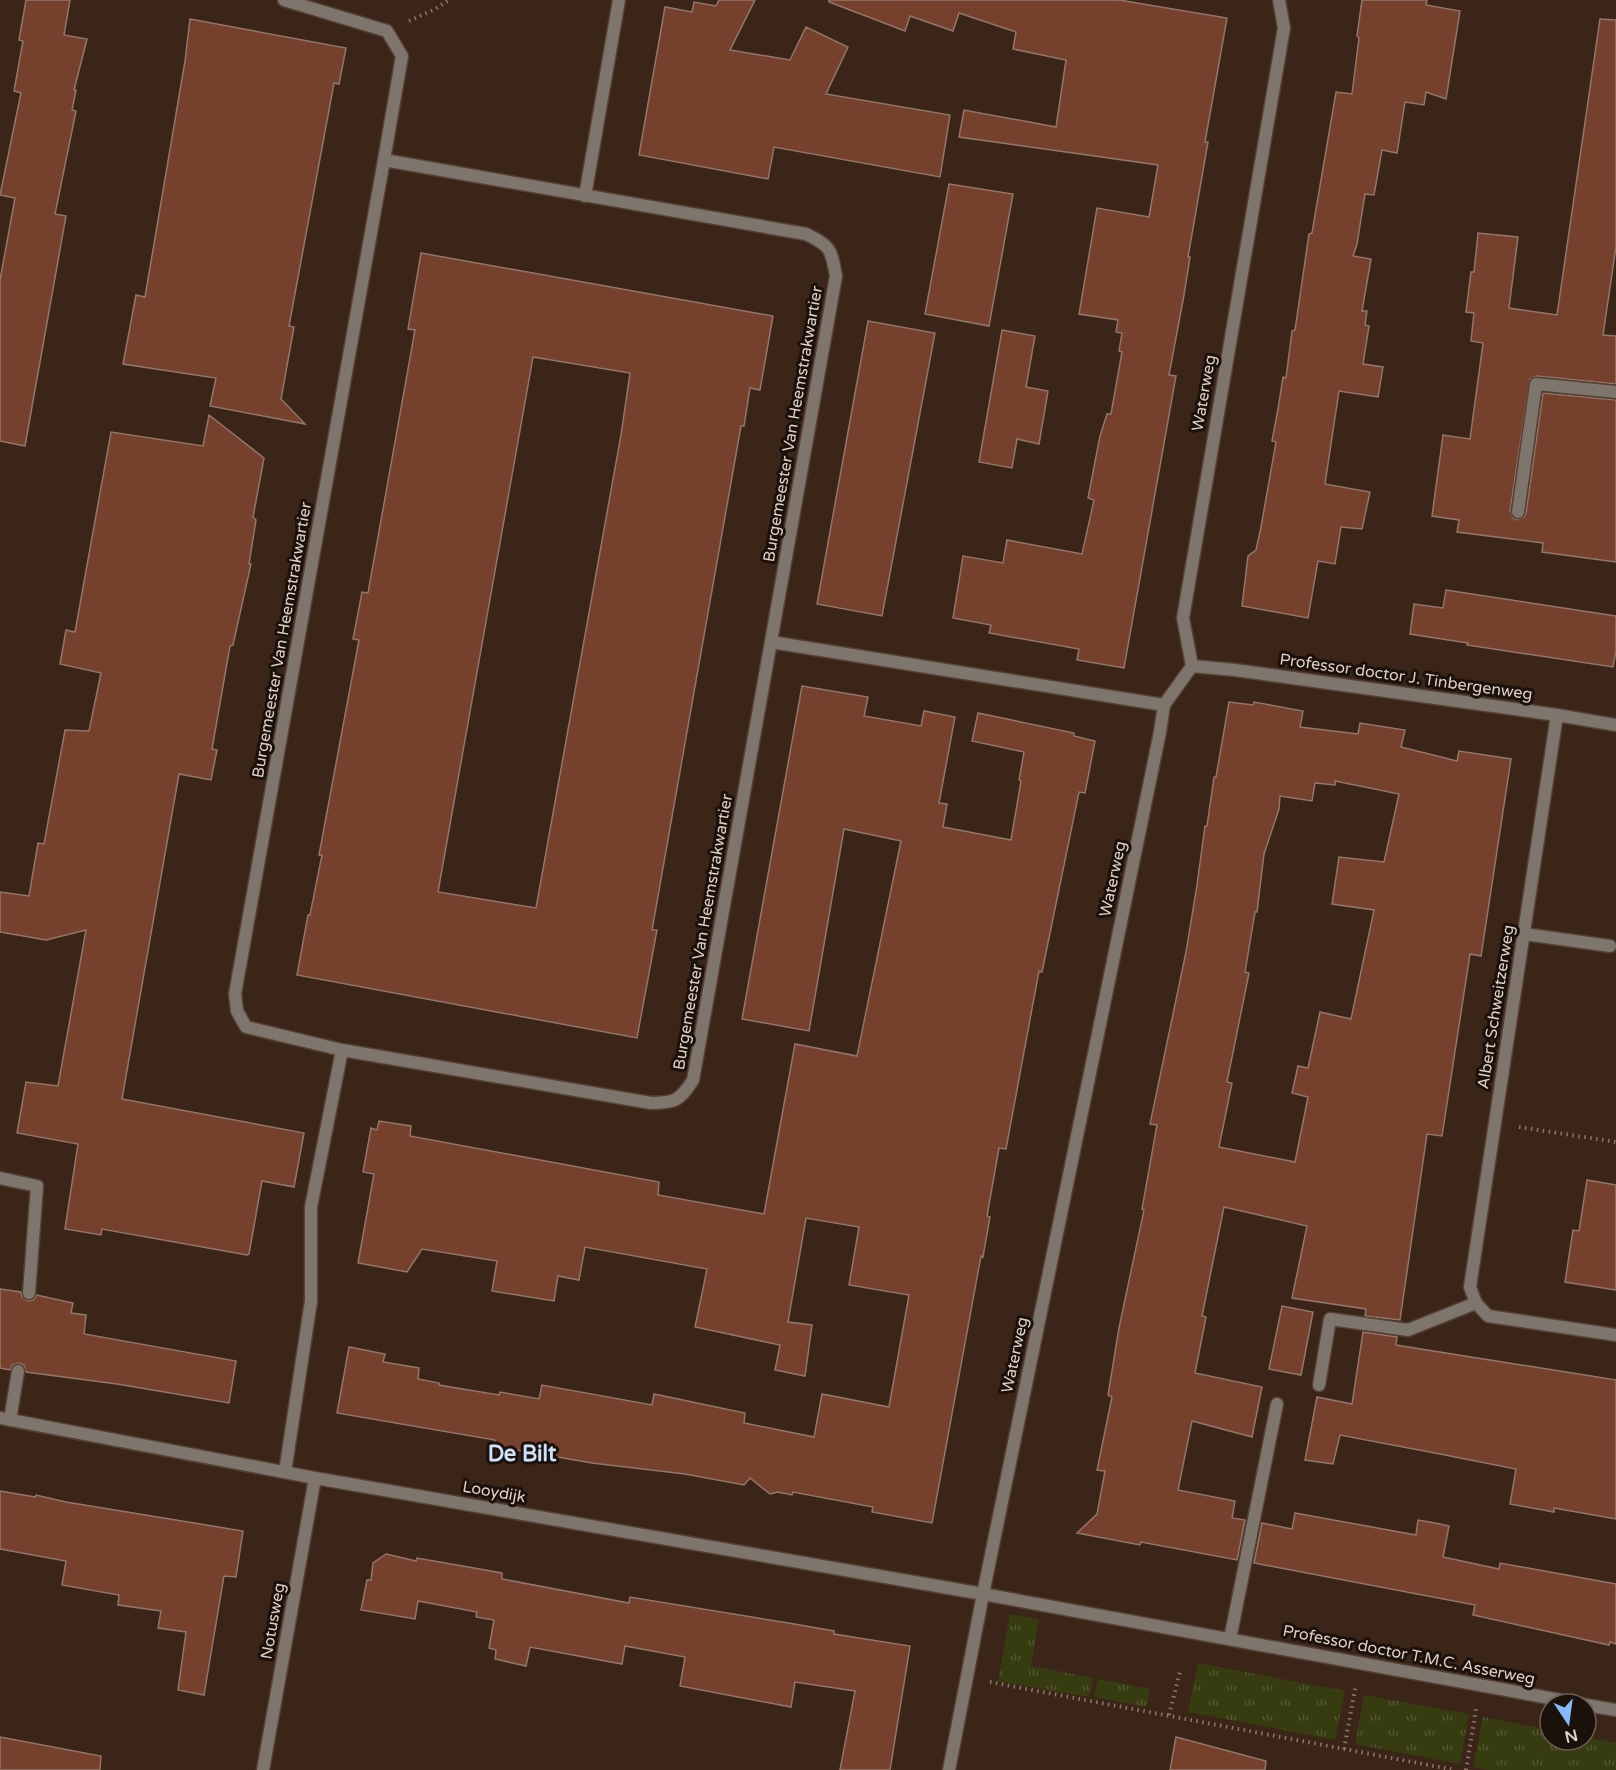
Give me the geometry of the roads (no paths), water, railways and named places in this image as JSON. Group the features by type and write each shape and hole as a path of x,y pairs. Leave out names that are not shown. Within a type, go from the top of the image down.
{"street":[{"name":"Burgemeester Van Heemstrakwartier","path":"284,0 387,31 402,56 235,994 237,1011 246,1027 342,1050 651,1103 670,1103 684,1095 693,1080 836,276 833,259 826,244 806,234 384,160"},
{"path":"585,196 619,0"},
{"name":"Waterweg","path":"950,1770 983,1594 1164,705 1192,666 1183,618 1284,28 1279,0"},
{"path":"1518,512 1536,384 1616,392"},
{"path":"771,642 1164,705"},
{"name":"Professor doctor J. Tinbergenweg","path":"1192,666 1616,725"},
{"name":"Albert Schweitzerweg","path":"1476,1303 1470,1287 1557,715"},
{"path":"1524,934 1610,946"},
{"path":"285,1472 311,1301 311,1207 342,1050"},
{"path":"0,1178 37,1186 29,1293"},
{"path":"1319,1385 1330,1319 1408,1330 1476,1303 1488,1316 1616,1335"},
{"path":"5,1419 18,1371"},
{"path":"1230,1639 1278,1404"},
{"name":"Looydijk","path":"5,1419 315,1478 983,1594"},
{"name":"Notusweg","path":"263,1770 315,1478"},
{"name":"Professor doctor T.M.C. Asserweg","path":"983,1594 1538,1696"},
{"name":"Professor doctor T.M.C. Asserweg","path":"1598,1707 1616,1710"}],"district":[{"name":"De Bilt","path":"522,1454"}]}
